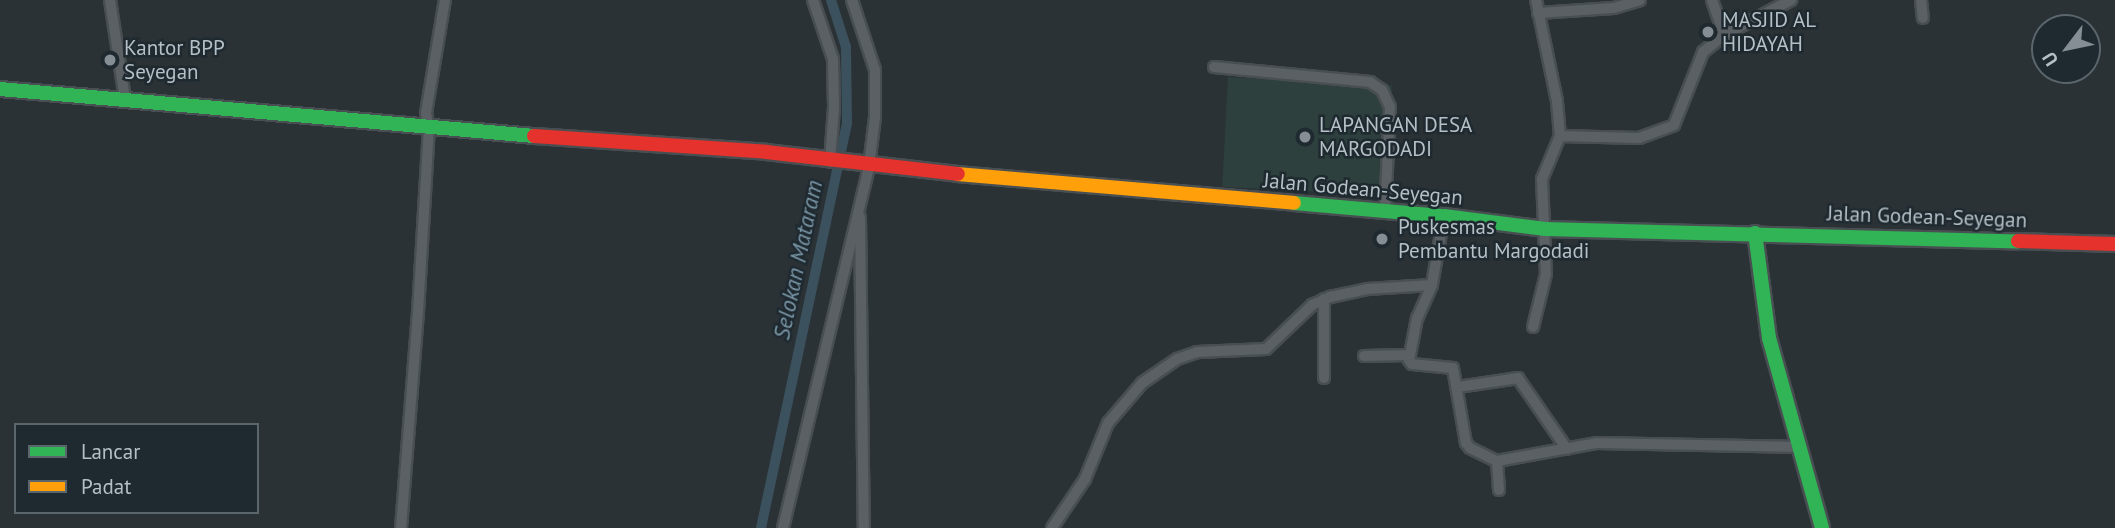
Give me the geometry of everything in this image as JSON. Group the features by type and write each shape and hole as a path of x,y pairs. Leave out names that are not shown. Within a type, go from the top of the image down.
{"main road":[{"name":"Jalan Godean-Seyegan","path":"0,89 429,128 766,152 864,166 1444,216 1545,229 2115,244"},
{"path":"1755,233 1769,338 1822,528"}],"street":[{"path":"110,0 125,99"},
{"path":"401,528 429,128 429,93 439,53 445,0"},
{"path":"813,0 832,59 832,162"},
{"path":"783,528 860,202 864,166 875,117 875,70 852,0"},
{"path":"1533,327 1546,274 1542,179 1560,136 1558,101 1536,0"},
{"path":"1538,13 1640,0"},
{"path":"1712,0 1724,34"},
{"path":"1560,136 1639,138 1674,125 1699,60 1724,34 1791,0"},
{"path":"1921,0 1923,18"},
{"path":"1214,67 1370,82 1382,90 1390,107 1385,212"},
{"path":"860,202 864,528"},
{"path":"1444,216 1432,285 1417,318 1410,355 1412,364 1450,365 1455,371 1466,443 1470,448 1497,461 1597,443 1801,447"},
{"path":"1052,528 1085,479 1108,423 1142,383 1177,359 1197,352 1266,349 1304,312 1324,299 1367,289 1432,285"},
{"path":"1324,299 1324,378"},
{"path":"1364,356 1410,355"},
{"path":"1458,387 1518,378 1547,415 1567,449"},
{"path":"1497,461 1499,490"}],"green space":[{"name":"LAPANGAN DESA MARGODADI","path":"1228,77 1392,86 1386,195 1222,187"}],"waterway":[{"name":"Selokan Mataram","path":"761,528 847,123 846,47 831,0"}],"traffic: fast":[{"path":"0,89 534,136"},
{"path":"1294,203 1444,216 1545,229 2018,241"},
{"path":"1755,233 1769,338 1822,528"}],"traffic: slow":[{"path":"958,174 1294,203"}],"traffic: jam":[{"path":"534,136 766,152 958,174"},
{"path":"2018,241 2115,244"}],"place":[{"name":"MASJID AL HIDAYAH","path":"1708,32"},
{"name":"Kantor BPP Seyegan","path":"110,60"},
{"name":"LAPANGAN DESA MARGODADI","path":"1305,137"},
{"name":"Puskesmas Pembantu Margodadi","path":"1382,239"}]}
